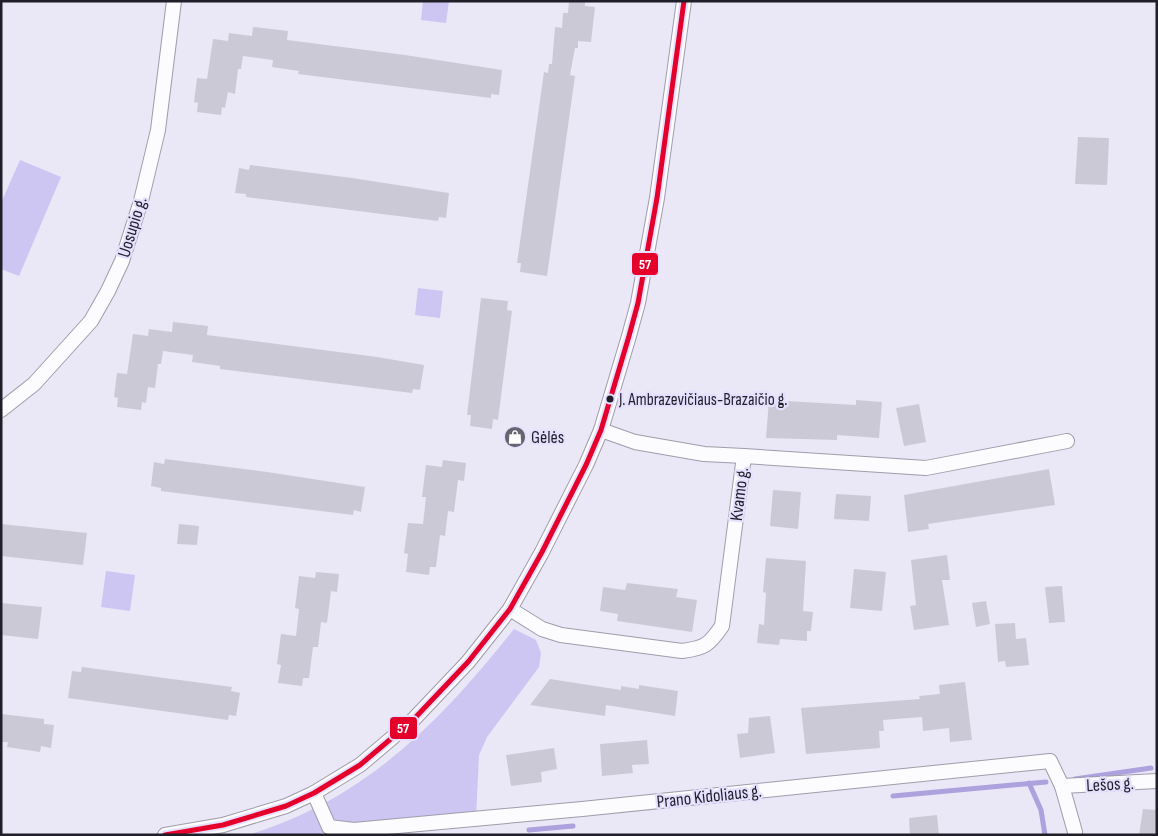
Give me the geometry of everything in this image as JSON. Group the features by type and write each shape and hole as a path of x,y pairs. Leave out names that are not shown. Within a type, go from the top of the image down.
{"street":[{"name":"Uosupio g.","path":"1,410 34,384 91,321 122,261 141,201 158,130 174,1"},
{"path":"165,835 223,825 286,806 314,793 360,765 412,721 468,662 510,609 568,501 601,430 633,319 648,255 684,1"},
{"path":"601,430 634,442 704,454 744,456"},
{"name":"Kvamo g.","path":"510,609 542,629 561,635 682,651 698,649 712,641 722,626 744,456 926,468 1067,441"},
{"name":"Prano Kidoliaus g.","path":"314,793 329,827 354,830 582,809 1050,761 1062,786 1075,832"},
{"name":"Lešos g.","path":"1062,786 1157,781"}],"shaded area":[{"path":"423,1 449,1 446,23 421,20"},
{"path":"20,160 61,177 19,276 1,269 1,203"},
{"path":"418,288 443,291 440,318 415,315"},
{"path":"106,571 135,575 130,611 101,607"},
{"path":"514,629 536,640 541,653 539,667 487,737 479,755 476,818 326,832 316,835 248,835 290,820 329,801 365,779 428,726 458,695"}],"building":[{"path":"569,1 585,1 585,6 595,7 591,42 578,41 578,48 575,48 570,75 575,76 547,276 520,272 521,263 517,263 544,72 548,73 549,64 552,64 555,27 562,28 563,13 568,13"},
{"path":"253,27 288,31 287,40 502,70 499,95 491,94 491,98 298,74 299,71 272,67 273,60 243,56 241,69 238,69 235,94 228,92 225,108 222,107 221,115 197,112 198,103 194,102 197,78 207,79 213,39 228,41 229,33 252,36"},
{"path":"1078,137 1109,138 1107,185 1075,184"},
{"path":"250,165 449,193 446,218 439,217 438,221 246,197 246,194 235,193 239,168 249,170"},
{"path":"481,298 508,301 507,310 512,311 498,420 493,419 492,429 470,426 471,415 467,415"},
{"path":"173,322 208,326 207,335 424,365 420,390 413,389 412,393 220,369 220,366 192,362 193,355 163,351 161,364 158,364 155,388 148,387 146,403 142,402 141,410 117,407 118,398 114,397 117,373 127,374 133,334 148,336 149,329 172,332"},
{"path":"769,400 856,405 856,400 882,402 879,438 837,435 837,440 766,438"},
{"path":"919,404 926,442 904,446 896,408"},
{"path":"165,459 365,487 361,512 354,510 353,515 161,491 161,488 151,486 154,462 164,464"},
{"path":"443,460 466,463 464,481 458,480 454,512 448,511 445,536 440,535 436,567 430,567 429,575 406,572 408,554 404,553 408,523 423,524 426,497 422,497 426,465 442,467"},
{"path":"1049,469 1055,505 928,524 929,529 908,532 904,495"},
{"path":"773,490 801,492 798,529 770,526"},
{"path":"836,494 871,496 869,521 834,519"},
{"path":"1,524 87,533 83,565 1,556"},
{"path":"179,524 199,526 197,545 177,544"},
{"path":"947,555 950,580 942,580 949,625 914,630 910,606 916,605 911,560"},
{"path":"766,558 806,561 803,611 813,612 811,631 807,631 807,641 780,639 779,645 757,643 759,624 764,625 766,593 763,592"},
{"path":"854,569 886,572 882,611 850,608"},
{"path":"316,572 339,574 337,592 331,591 327,623 321,622 318,647 313,647 309,678 303,678 302,686 278,683 281,665 277,664 281,634 296,636 299,609 295,608 299,576 315,578"},
{"path":"627,583 678,589 676,597 697,600 692,632 617,621 618,614 600,611 603,587 625,590"},
{"path":"1062,586 1065,622 1049,623 1045,587"},
{"path":"986,601 990,624 976,627 972,603"},
{"path":"1,603 42,607 38,639 1,635"},
{"path":"1015,623 1016,639 1026,638 1029,665 1006,667 1005,661 998,662 995,624"},
{"path":"82,667 232,687 231,691 240,693 236,716 229,715 228,720 68,698 72,671 81,672"},
{"path":"550,679 621,690 621,686 639,689 639,685 678,691 675,716 606,705 605,716 530,705"},
{"path":"965,682 972,740 950,742 949,728 923,731 922,717 883,720 884,731 879,731 880,748 806,754 801,708 920,699 919,696 940,694 939,685"},
{"path":"1,714 44,719 44,724 54,725 51,748 41,746 40,752 7,747 8,742 1,742"},
{"path":"770,716 775,753 740,758 737,734 748,733 749,718"},
{"path":"647,740 649,764 632,765 633,773 602,776 600,744"},
{"path":"554,748 557,769 541,772 542,782 511,786 506,755"},
{"path":"1143,809 1157,810 1157,835 1139,835"},
{"path":"937,815 939,835 910,835 909,818"}],"waterway":[{"path":"1075,779 1151,768"},
{"path":"893,796 1046,782"},
{"path":"1029,783 1041,810 1045,835"},
{"path":"529,830 573,826"}],"transit line":[{"name":"57","path":"165,835 223,825 286,806 314,793 360,765 412,721 468,662 510,609 542,552 586,465 601,430 629,336 638,303 657,198 684,1"}],"place":[{"name":"J. Ambrazevičiaus-Brazaičio g.","path":"610,399"},
{"name":"Gėlės","path":"515,437"}]}
